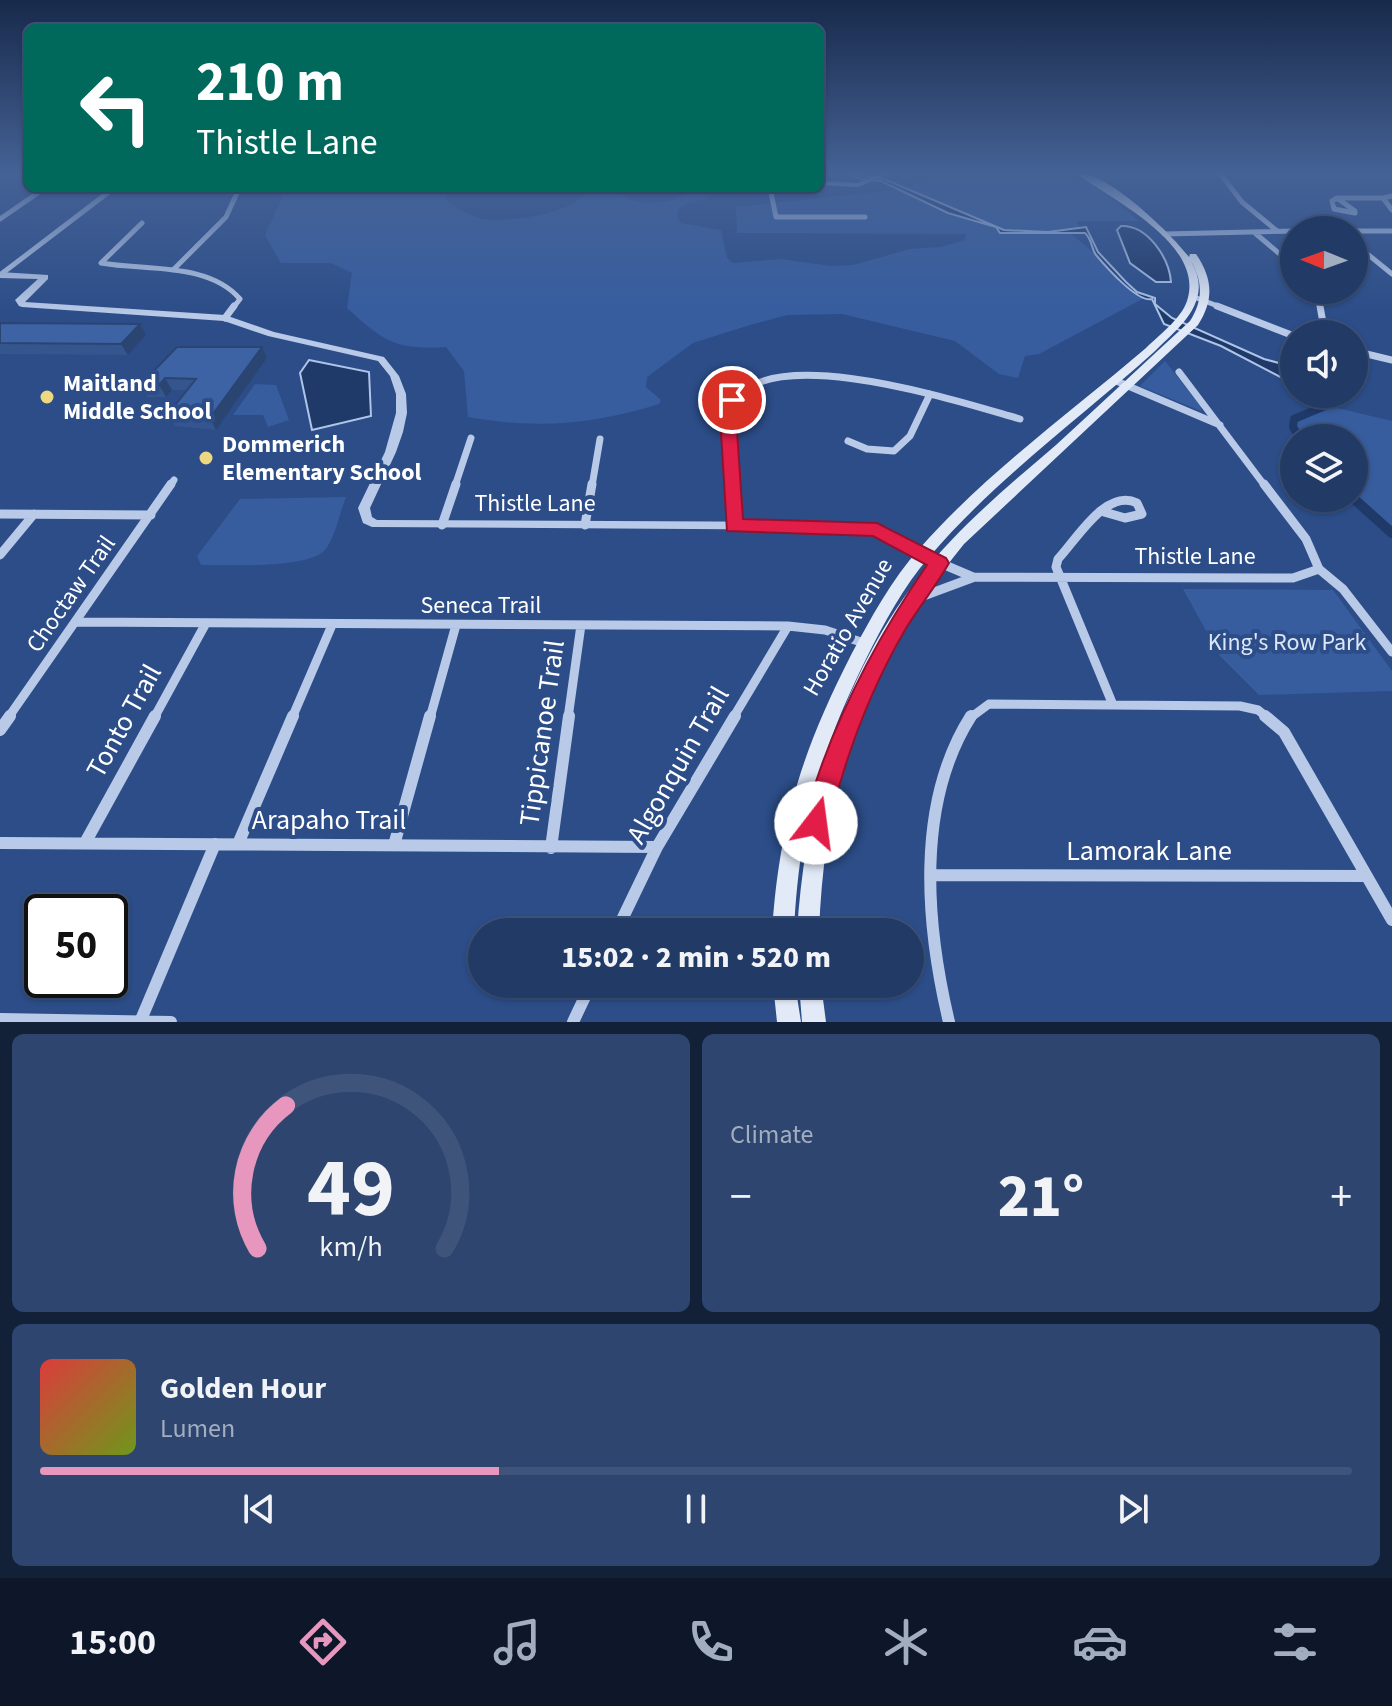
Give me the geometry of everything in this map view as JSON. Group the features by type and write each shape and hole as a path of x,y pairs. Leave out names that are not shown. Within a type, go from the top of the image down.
{"main road":[{"path":"1152,220 1169,234 1192,270 1194,297 1176,332"},
{"path":"1156,220 1203,272 1207,300 1194,323 1176,332"},
{"name":"Horatio Avenue","path":"808,918 808,887 816,823 832,763 888,604 924,554 1114,380 1176,332"},
{"name":"Horatio Avenue","path":"783,918 784,876 797,803 835,703 874,647 960,539 1128,386 1176,332"},
{"path":"1029,455 1043,463"},
{"path":"786,998 789,1022"},
{"path":"811,998 814,1022"}],"street":[{"path":"0,275 72,220"},
{"path":"174,269 223,220"},
{"path":"1264,220 1278,231"},
{"path":"142,223 101,263 174,269 232,287 240,299 225,318"},
{"path":"1169,234 1278,231"},
{"path":"1368,231 1392,231"},
{"path":"1255,232 1280,254"},
{"path":"1368,254 1392,274"},
{"name":"Thistle Lane","path":"0,275 45,277 19,300 22,304 225,318 271,334 381,359 395,372 402,388 400,431 364,514 376,524 851,526 877,530 973,577 1293,578 1319,569"},
{"path":"1194,297 1280,330"},
{"path":"1368,354 1392,360"},
{"path":"1179,372 1306,539 1316,556 1319,569 1343,589 1392,652"},
{"path":"734,526 728,416 732,400 745,387 837,374 881,379 1020,419"},
{"path":"1114,380 1221,425"},
{"path":"848,441 862,449 895,451 910,442 930,394"},
{"path":"442,525 471,438"},
{"path":"585,525 600,439"},
{"name":"Choctaw Trail","path":"0,730 174,480"},
{"path":"1104,512 1058,559 1056,567 1113,705"},
{"path":"0,514 151,515"},
{"path":"0,555 34,514"},
{"path":"912,601 973,577"},
{"name":"Seneca Trail","path":"75,622 788,626 825,630 874,647"},
{"name":"Tonto Trail","path":"85,843 206,623"},
{"path":"238,844 332,625"},
{"path":"394,845 456,625"},
{"name":"Tippicanoe Trail","path":"551,848 581,625"},
{"name":"Algonquin Trail","path":"623,918 657,847 788,626"},
{"path":"949,1022 931,922 938,806 950,757 971,713 989,704 1240,706 1258,710 1284,732 1392,920"},
{"name":"Arapaho Trail","path":"0,843 657,847"},
{"path":"140,1022 215,844"},
{"name":"Lamorak Lane","path":"932,875 1366,876"},
{"path":"573,1022 584,998"},
{"path":"0,1019 171,1022"}],"green space":[{"path":"272,220 679,220 681,223 721,230 727,258 733,263 781,259 830,266 853,265 910,249 941,247 964,240 966,234 737,233 736,220 1137,220 1076,221 1084,234 1071,234 1116,271 1134,291 1146,297 1039,354 1025,356 1018,378 999,374 955,341 842,314 787,315 693,343 647,377 646,387 661,400 659,404 587,421 518,423 468,417 464,371 446,347 402,345 381,336 347,308 352,273 331,263 281,263 265,235"},
{"path":"1165,361 1201,407 1201,411 1140,386"},
{"path":"255,384 276,385 289,420 268,427 263,415 233,415"},
{"path":"1331,408 1392,421 1392,534 1368,512 1368,424 1291,424"},
{"path":"346,497 329,545 316,556 266,565 201,565 197,556 240,499"},
{"name":"King's Row Park","path":"1183,589 1333,590 1392,671 1392,691 1259,695 1220,656"}],"shaded area":[{"path":"971,220 980,220 1004,230 1048,232 1086,227 1098,252 1137,292 1155,298 1155,304 1172,318 1280,363 1280,377 1221,346 1164,324 1152,299 1139,296 1115,276 1096,255 1085,233 1000,233 996,227"},
{"path":"1121,226 1131,227 1148,237 1161,253 1171,282 1156,282 1130,263 1117,230"},
{"path":"309,360 369,372 371,416 312,430 300,373"}],"building":[{"path":"0,323 140,324 121,344 0,343"},
{"path":"177,347 262,347 210,418 168,414 196,379 165,378 159,385 140,385"}],"waterway":[{"path":"1293,424 1294,419 1320,408"},
{"path":"1368,511 1392,533"}],"place":[{"name":"Maitland Middle School","path":"47,397"},
{"name":"Dommerich Elementary School","path":"206,458"}],"route":[{"path":"732,400 728,416 734,526 851,526 877,530 940,563 897,625 853,711 832,763 816,823"}]}
